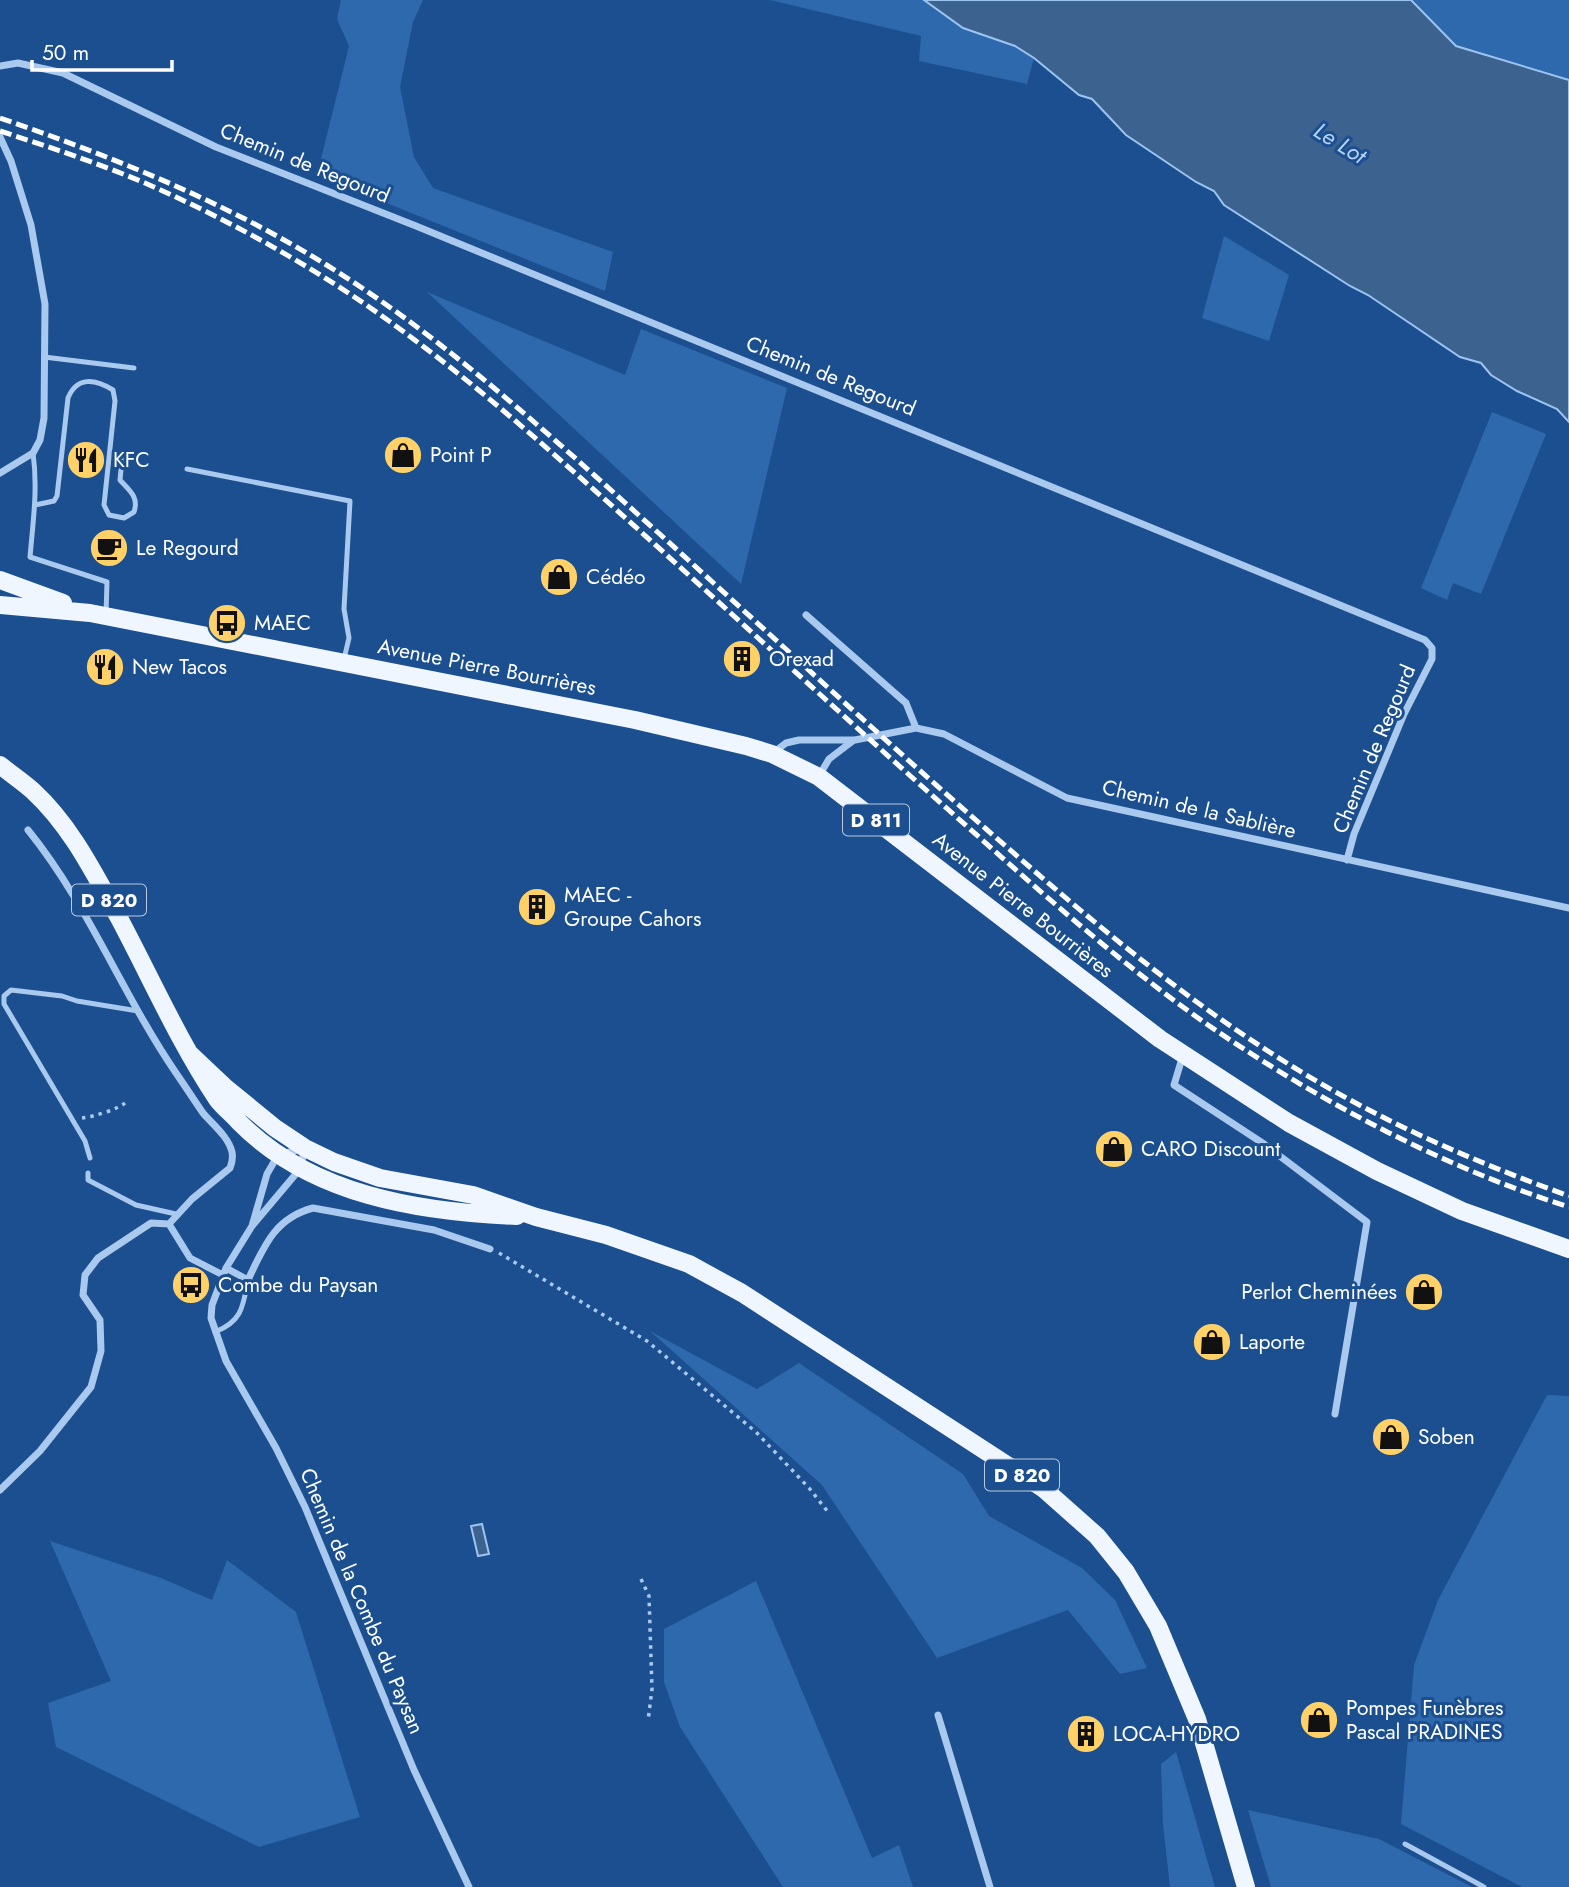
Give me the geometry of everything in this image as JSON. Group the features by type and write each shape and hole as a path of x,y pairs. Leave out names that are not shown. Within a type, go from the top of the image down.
{"main road":[{"name":"Avenue Pierre Bourrières","path":"0,580 98,614"},
{"name":"Avenue Pierre Bourrières","path":"0,605 98,614 635,720 772,754 819,777 1160,1040 1289,1123 1377,1171 1462,1211 1569,1249"},
{"name":"D 820","path":"0,765 33,791 66,828 89,864 190,1054 219,1101 261,1143 300,1169 328,1182 378,1198 480,1214 536,1217"},
{"name":"D 820","path":"190,1054 275,1128 305,1148 334,1162 380,1178 473,1195 536,1217 606,1235 689,1264 742,1293 1044,1489 1097,1536 1126,1572 1158,1626 1198,1719 1247,1887"}],"street":[{"name":"Chemin de Regourd","path":"0,66 18,63 63,73 216,147 644,318 1425,640 1432,648 1432,659 1404,714 1354,834 1347,860"},
{"path":"0,137 11,161 31,225 45,304 44,418 40,440 33,453 0,473"},
{"path":"806,615 906,703 916,728"},
{"name":"Chemin de la Sablière","path":"772,754 786,743 799,740 855,740 916,728 944,734 1067,798 1569,908"},
{"name":"Chemin de la Sablière","path":"819,777 829,759 855,740"},
{"path":"28,830 62,876 174,1069 204,1114 225,1137 232,1151 230,1168 176,1214 169,1224"},
{"path":"1183,1055 1174,1085 1264,1144 1367,1222 1335,1414"},
{"path":"278,1155 305,1148"},
{"name":"Chemin de la Combe du Paysan","path":"305,1148 300,1169 251,1226 225,1271 212,1305 215,1332 226,1361 276,1448 305,1507 414,1770 469,1887"},
{"name":"Chemin de la Combe du Paysan","path":"251,1226 267,1174 278,1155"},
{"path":"169,1224 190,1258 248,1280 276,1229 295,1213 313,1208 434,1230 490,1249"},
{"path":"0,1490 40,1451 91,1387 101,1351 100,1320 83,1295 85,1275 99,1258 150,1223 169,1224"},
{"path":"938,1715 990,1887"}],"lane":[{"path":"44,357 134,368"},
{"path":"35,505 54,501 57,496 68,398 72,388 81,382 92,380 113,390 104,505 110,514 124,518 134,512 137,504 135,496 120,480 122,459"},
{"path":"33,453 35,505 30,556 107,582 98,614"},
{"path":"187,469 350,501 344,609 349,638 343,663"},
{"path":"90,1158 85,1141 4,1004 4,996 11,990 138,1011"},
{"path":"88,1173 88,1180 136,1205 176,1214"},
{"path":"215,1332 235,1321 243,1309 248,1280 270,1290"},
{"path":"1405,1844 1484,1887"}],"path":[{"path":"72,1119 93,1117 110,1108 122,1107 125,1103"},
{"path":"490,1249 524,1266 647,1341 756,1432 828,1512"},
{"path":"640,1579 649,1595 652,1689 648,1721"}],"shaded area":[{"path":"341,0 423,0 413,22 400,87 414,157 433,188 613,252 605,291 317,175 349,46 337,19"},
{"path":"770,0 924,0 963,28 1015,46 1034,58 1027,84 919,61 921,36"},
{"path":"1411,0 1569,0 1569,80 1456,46"},
{"path":"1224,236 1289,275 1269,341 1202,318"},
{"path":"427,292 625,375 641,329 787,388 741,584"},
{"path":"1492,412 1546,434 1481,594 1453,583 1447,600 1421,588"},
{"path":"650,1331 757,1389 799,1363 963,1474 989,1516 1082,1568 1115,1600 1147,1668 1120,1674 1068,1610 937,1658 822,1485"},
{"path":"1547,1395 1569,1396 1569,1887 1522,1887 1401,1824 1414,1665 1438,1600"},
{"path":"50,1541 161,1578 212,1600 227,1560 296,1612 360,1817 259,1847 56,1747 48,1703 111,1681"},
{"path":"756,1581 872,1858 899,1845 913,1887 783,1887 680,1727 664,1682 664,1629"},
{"path":"1176,1752 1215,1887 1170,1887 1163,1824 1161,1764"},
{"path":"1248,1810 1379,1839 1472,1887 1271,1887"}],"water":[{"name":"Le Lot","path":"924,0 1411,0 1456,46 1569,80 1569,422 1557,409 1517,391 1491,375 1481,363 1460,357 1368,295 1224,205 1214,191 1126,135 1092,99 1079,95 1034,58 1015,46 963,28"},
{"path":"482,1524 489,1554 478,1556 471,1526"}],"railway":[{"path":"0,118 84,148 207,200 286,241 371,294 458,359 541,428 944,792 1058,891 1171,983 1249,1039 1357,1104 1461,1154 1569,1196"},
{"path":"0,131 109,169 179,198 279,250 374,310 435,355 524,429 1027,880 1177,1002 1293,1080 1382,1129 1474,1172 1569,1207"}],"place":[{"name":"Point P","path":"403,455"},
{"name":"KFC","path":"86,460"},
{"name":"Le Regourd","path":"109,548"},
{"name":"Cédéo","path":"559,577"},
{"name":"MAEC","path":"227,623"},
{"name":"Orexad","path":"742,659"},
{"name":"New Tacos","path":"105,667"},
{"name":"MAEC - Groupe Cahors","path":"537,907"},
{"name":"CARO Discount","path":"1114,1149"},
{"name":"Combe du Paysan","path":"191,1285"},
{"name":"Perlot Cheminées","path":"1424,1292"},
{"name":"Laporte","path":"1212,1342"},
{"name":"Soben","path":"1391,1437"},
{"name":"Pompes Funèbres Pascal PRADINES","path":"1319,1720"},
{"name":"LOCA-HYDRO","path":"1086,1734"}]}
